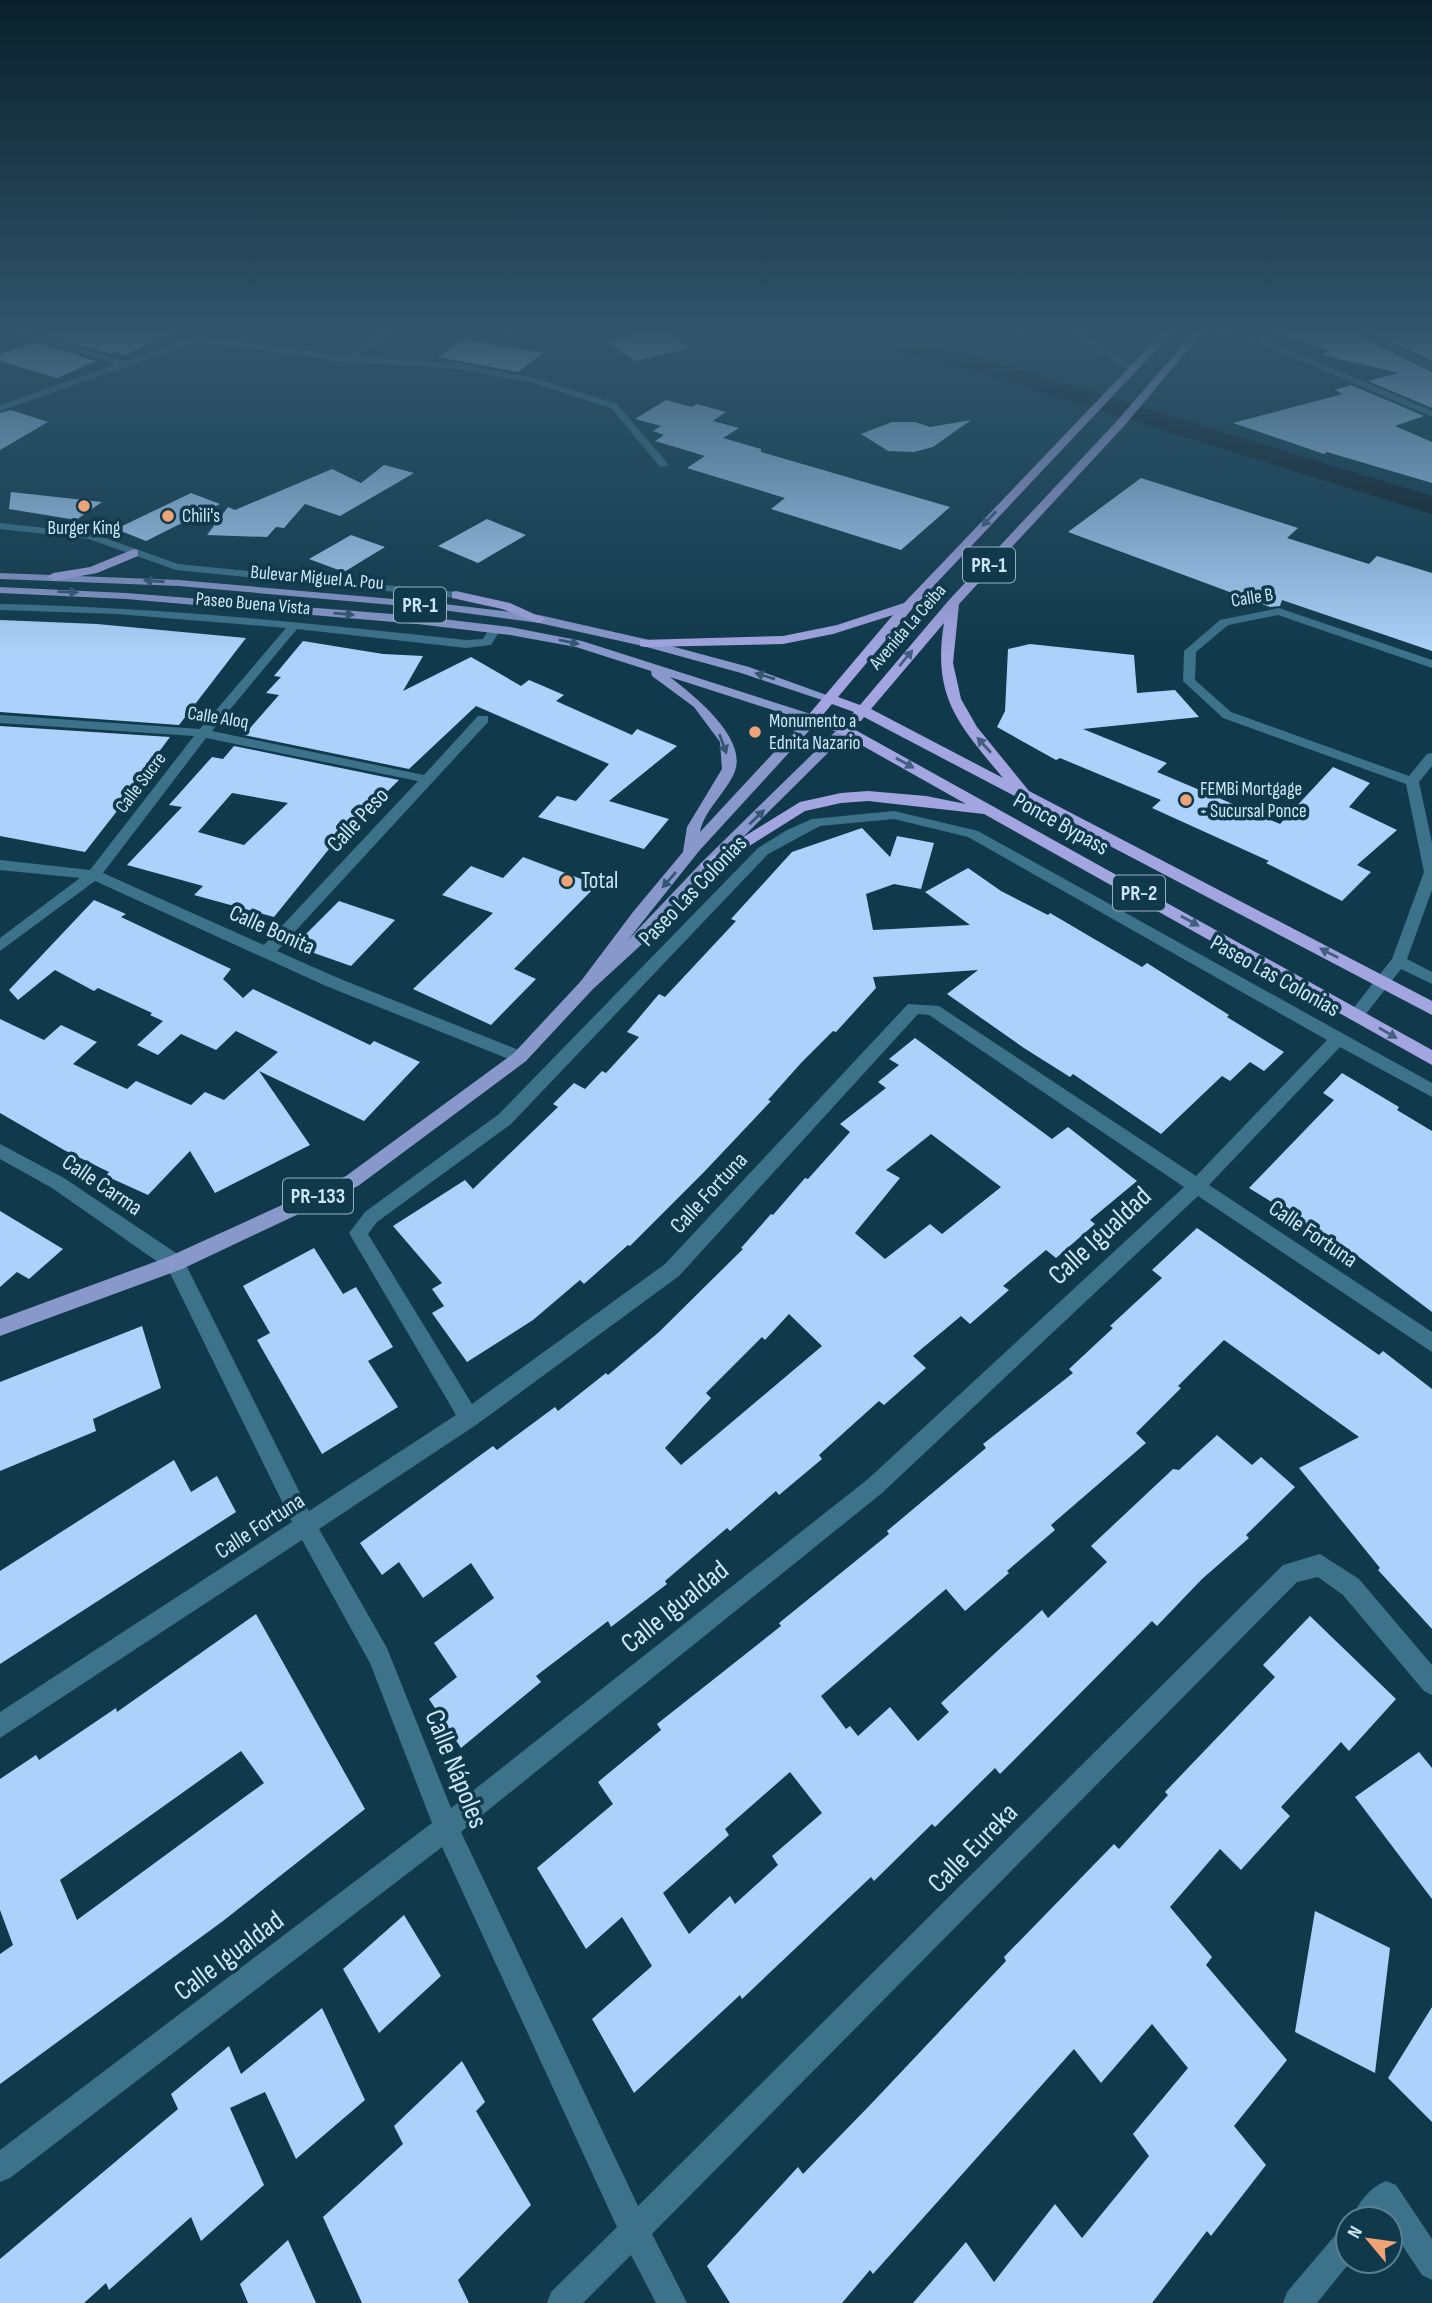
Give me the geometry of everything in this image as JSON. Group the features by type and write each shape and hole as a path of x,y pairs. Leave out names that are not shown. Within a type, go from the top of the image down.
{"highway":[{"name":"Avenida La Ceiba","path":"812,719 908,606 1064,439"},
{"name":"Avenida La Ceiba","path":"845,730 953,603 1106,439"},
{"path":"53,576 93,570 134,553"},
{"path":"456,595 506,606 539,619"},
{"path":"953,603 947,646 948,682 966,724 1003,766 1026,798"},
{"path":"645,643 801,638 908,606"},
{"name":"Ponce Bypass","path":"829,698 862,710 1432,1009"},
{"name":"Ponce Bypass","path":"812,719 845,730 1432,1058"},
{"path":"708,864 800,807 841,798 868,796 926,802 996,814"}],"main road":[{"name":"Bulevar Miguel A. Pou","path":"0,576 179,583 427,605 539,619 645,643 745,670 829,698"},
{"name":"Bulevar Miguel A. Pou","path":"0,590 126,596 495,629 578,644 812,719"},
{"path":"642,663 698,704 726,742 729,769 694,827 689,857"},
{"name":"PR-133","path":"587,985 622,935 812,719"},
{"name":"PR-133","path":"0,1328 175,1263 352,1181 520,1057 587,985 636,942 708,864 845,730"}],"street":[{"path":"642,439 664,465"},
{"path":"0,526 91,536 176,567 456,595"},
{"name":"Paseo Buena Vista","path":"0,607 81,607 295,624 466,644 486,642 495,629"},
{"name":"Calle B","path":"1412,782 1227,715 1189,681 1190,651 1224,622 1279,611 1432,664"},
{"name":"Calle Sucre","path":"0,946 94,875 203,733 295,624"},
{"name":"Calle Aloq","path":"0,719 203,733 426,779"},
{"name":"Calle Peso","path":"267,952 483,719"},
{"path":"1356,1015 1399,961 1431,872 1412,782 1432,757"},
{"name":"Paseo Las Colonias","path":"469,1418 358,1233 371,1217 505,1119 763,851 792,833 817,822 894,815 973,834 1432,1091"},
{"name":"Calle Bonita","path":"0,865 94,875 332,982 520,1057"},
{"path":"1399,961 1432,979"},
{"name":"Calle Fortuna","path":"0,1726 469,1418 672,1270 914,1007 933,1010 1432,1343"},
{"name":"Calle Igualdad","path":"0,2168 446,1828 875,1486 1197,1186 1338,1038"},
{"name":"Calle Carma","path":"0,1151 58,1183 175,1263"},
{"name":"Calle Nápoles","path":"175,1263 305,1525 379,1656 446,1828 635,2232 672,2303"},
{"name":"Calle Eureka","path":"562,2303 1291,1573 1320,1565 1351,1587 1432,1683"},
{"path":"1378,2205 1386,2195 1393,2205"},
{"path":"1404,2222 1432,2265"},
{"path":"1298,2303 1334,2259"}],"building":[{"path":"0,439 18,439 0,450"},
{"path":"728,439 761,449 761,452 950,507 901,550 771,509 785,498 687,468 705,456 655,441"},
{"path":"870,439 944,439 933,447 914,452 888,451"},
{"path":"1281,439 1426,439 1432,442 1432,483 1327,452 1324,454"},
{"path":"384,465 414,473 340,516 305,504 284,528 276,527 267,537 207,535 228,507 235,510 332,469 361,483"},
{"path":"1141,478 1298,528 1287,538 1369,564 1377,556 1432,573 1432,651 1282,600 1280,606 1270,607 1068,532"},
{"path":"11,492 102,502 76,520 9,509"},
{"name":"Chili's","path":"191,493 220,504 146,541 116,529"},
{"path":"487,519 526,535 478,563 438,546"},
{"path":"351,535 385,547 344,572 309,559"},
{"path":"0,620 97,624 246,638 179,725 0,712"},
{"path":"303,641 383,654 423,656 403,691 471,657 521,686 529,680 564,695 556,701 632,735 637,729 677,746 609,801 669,819 644,849 538,817 557,796 576,801 609,764 476,706 409,769 244,735 279,695 266,693 281,677 274,676"},
{"path":"1030,644 1134,655 1137,693 1175,690 1199,717 1083,729 1167,763 1157,772 1280,824 1333,767 1370,783 1349,807 1397,830 1357,865 1371,872 1342,901 1266,863 1269,861 1152,808 1161,800 1060,758 1056,760 997,727 1005,711 1008,649"},
{"path":"0,726 170,737 85,852 0,836"},
{"path":"234,746 399,780 329,849 274,917 194,895 203,886 127,865 182,807 169,805 212,757 223,759","holes":["232,793 288,803 244,845 198,832"]},
{"path":"862,828 890,857 897,836 934,843 921,889 894,884 866,894 873,930 970,925 925,892 968,868 1001,891 1048,915 1050,913 1142,967 1147,963 1284,1052 1264,1071 1250,1062 1230,1081 1222,1076 1161,1134 1073,1074 1070,1077 1024,1048 947,994 978,970 873,977 876,988 836,1032 833,1031 801,1063 768,1100 771,1101 630,1246 584,1284 580,1280 533,1320 467,1362 432,1313 444,1306 432,1289 442,1283 393,1226 465,1180 473,1189 558,1107 553,1104 574,1083 585,1089 602,1071 606,1073 639,1037 627,1032 659,994 665,997 736,921 731,919 792,852"},
{"path":"523,857 597,885 514,969 536,979 491,1025 413,989 493,913 442,895 471,866 503,878"},
{"path":"94,900 126,914 121,917 231,969 223,979 243,998 253,989 370,1045 374,1041 420,1062 364,1121 259,1071 310,1145 215,1193 190,1151 148,1195 106,1176 109,1172 0,1113 0,1019 44,1040 61,1025 97,1042 73,1064 127,1089 136,1081 191,1105 205,1092 224,1100 278,1052 236,1031 216,1050 181,1034 158,1055 137,1045 163,1021 150,1015 152,1013 98,988 94,991 55,970 18,1000 9,990"},
{"path":"339,901 395,920 351,966 294,946"},
{"path":"915,1038 1052,1139 1068,1127 1137,1181 1090,1220 1095,1224 1056,1258 1046,1250 1003,1286 1009,1290 970,1324 961,1316 913,1356 926,1368 884,1405 879,1401 819,1455 822,1459 779,1495 776,1491 730,1531 727,1528 665,1581 667,1584 611,1627 608,1621 536,1676 541,1682 461,1748 429,1699 457,1677 434,1643 494,1598 471,1563 423,1598 399,1562 382,1575 360,1543 493,1446 497,1450 555,1407 558,1411 606,1373 608,1375 659,1332 743,1249 741,1248 771,1214 773,1215 805,1178 808,1179 850,1132 840,1124 886,1088 878,1082 899,1065 889,1059","holes":["931,1134 1001,1187 942,1234 930,1224 885,1259 855,1233 900,1178 886,1170","789,1314 822,1346 681,1465 665,1448 711,1398 706,1393 762,1337 765,1340"]},
{"path":"1342,1073 1399,1107 1397,1110 1432,1131 1432,1312 1355,1254 1249,1188 1334,1100 1323,1093"},
{"path":"0,1211 63,1249 29,1279 17,1272 0,1287"},
{"path":"1197,1228 1379,1355 1383,1351 1432,1389 1432,1629 1378,1570 1380,1568 1299,1468 1359,1437 1224,1340 1136,1433 1146,1443 1051,1525 1055,1530 1007,1571 1009,1573 965,1611 946,1589 821,1696 846,1729 850,1726 858,1736 890,1707 918,1741 949,1712 941,1703 1042,1610 1048,1618 1107,1562 1091,1546 1173,1469 1179,1470 1217,1435 1252,1465 1261,1457 1295,1487 1246,1535 1249,1538 1202,1579 1157,1626 1152,1621 1000,1774 995,1768 935,1827 932,1824 874,1881 871,1877 742,1999 740,1995 634,2093 592,2019 652,1966 622,1917 586,1949 537,1868 613,1804 598,1782 661,1730 657,1724 781,1626 779,1623 889,1534 887,1531 986,1448 983,1444 1073,1373 1069,1369 1162,1278 1152,1270","holes":["790,1772 822,1813 772,1856 778,1865 735,1904 730,1896 689,1934 663,1893 729,1835 725,1829"]},
{"path":"314,1248 343,1294 356,1287 393,1347 368,1361 398,1407 322,1454 257,1340 270,1333 243,1286"},
{"path":"142,1326 161,1388 93,1419 96,1431 0,1471 0,1382"},
{"path":"174,1460 191,1492 217,1476 236,1512 0,1664 0,1571"},
{"path":"256,1614 365,1809 223,1921 0,2084 0,1954 13,1945 0,1910 0,1779 36,1755 39,1760 116,1708 117,1712","holes":["241,1751 264,1783 77,1920 60,1880"]},
{"path":"1310,1616 1396,1699 1349,1751 1341,1742 1281,1807 1290,1816 1241,1870 1220,1849 1170,1907 1212,1957 1206,1965 1287,2060 1234,2126 1266,2165 1211,2236 1207,2231 1152,2303 913,2303 966,2242 994,2282 1055,2204 1082,2238 1149,2156 1133,2134 1188,2068 1152,2024 1101,2083 1074,2049 873,2274 870,2270 842,2303 730,2303 707,2266 798,2167 803,2174 871,2104 1006,1961 1004,1957 1114,1844 1119,1849 1168,1795 1165,1792 1275,1677 1263,1665"},
{"path":"1419,1752 1432,1768 1432,1899 1355,1797"},
{"path":"1315,1911 1390,1948 1375,2073 1295,2032"},
{"path":"404,1915 441,1976 379,2033 343,1969"},
{"path":"1432,2007 1432,2122 1388,2078"},
{"path":"322,2008 365,2100 296,2159 265,2092 230,2108 264,2185 201,2241 191,2217 109,2290 106,2283 84,2303 0,2303 0,2259 178,2109 171,2094 229,2046 241,2074"},
{"path":"462,2061 485,2102 476,2111 531,2205 458,2280 469,2303 362,2303 323,2217 403,2144 394,2126"},
{"path":"288,2240 316,2303 248,2303 240,2284"}],"waterway":[{"path":"1219,439 1432,505"}],"place":[{"name":"Burger King","path":"84,506"},
{"name":"Chili's","path":"168,516"},
{"name":"Monumento a Ednita Nazario","path":"755,732"},
{"name":"FEMBi Mortgage - Sucursal Ponce","path":"1186,800"},
{"name":"Total","path":"567,881"}]}
